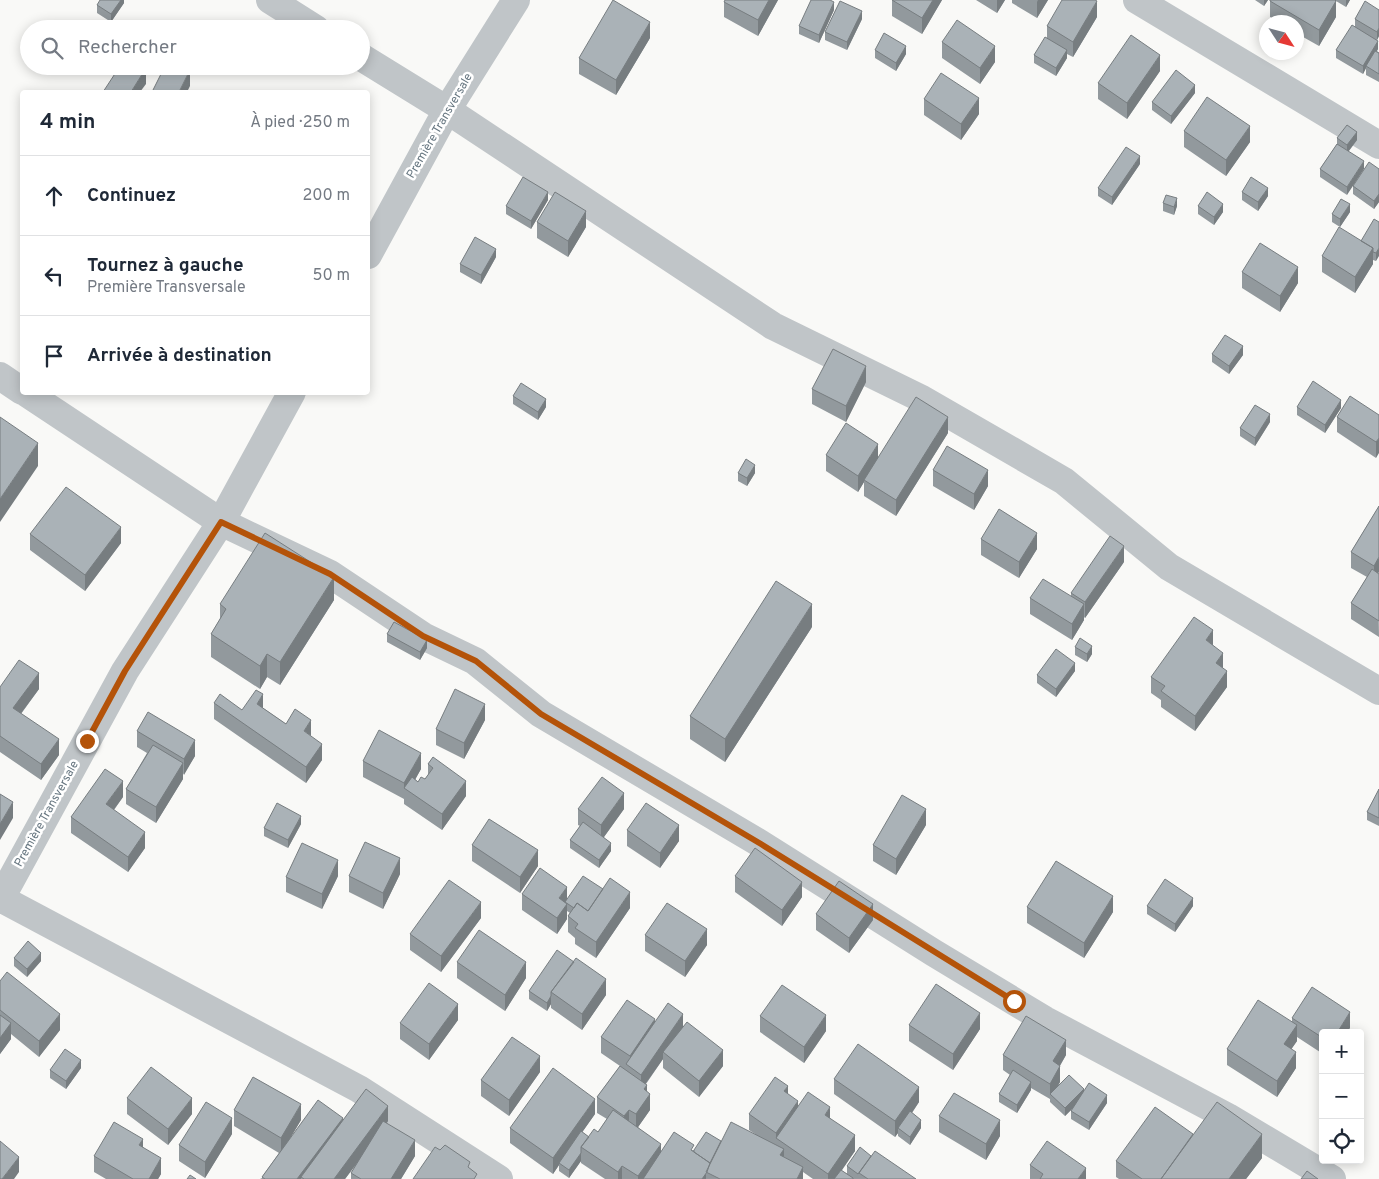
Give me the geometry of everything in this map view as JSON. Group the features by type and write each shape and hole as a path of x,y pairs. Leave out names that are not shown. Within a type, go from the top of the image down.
{"street":[{"path":"270,0 302,20"},
{"name":"Première Transversale","path":"370,251 446,110 516,0"},
{"path":"1137,0 1379,145"},
{"path":"370,63 446,110 773,326 922,399 1064,481 1169,567 1379,691"},
{"path":"0,376 20,389"},
{"path":"29,395 221,522 330,574 423,636 476,661 541,714 761,844 934,953 1046,1020 1228,1117 1332,1179"},
{"name":"Première Transversale","path":"0,899 125,671 221,522 290,395"},
{"path":"0,899 359,1089 499,1179"}],"building":[{"path":"100,0 121,0 111,14 97,5"},
{"path":"613,0 650,22 616,80 579,58"},
{"path":"725,0 769,0 758,20 724,2"},
{"path":"811,0 830,0 834,2 819,35 799,26"},
{"path":"892,0 933,0 922,18"},
{"path":"1062,0 1097,1 1073,42 1047,26"},
{"path":"840,1 862,11 847,42 825,32"},
{"path":"1270,1 1336,1 1319,30 1304,21 1304,15 1294,15"},
{"path":"1365,1 1379,10 1379,28 1377,32 1355,19"},
{"path":"957,20 995,46 980,68 942,42"},
{"path":"1352,25 1378,41 1363,66 1336,50"},
{"path":"884,33 906,46 896,63 875,50"},
{"path":"1131,35 1160,55 1127,103 1098,83"},
{"path":"1045,37 1067,50 1056,68 1034,55"},
{"path":"1375,51 1379,53 1379,74 1366,66"},
{"path":"1176,70 1195,85 1171,116 1152,102"},
{"path":"941,73 979,98 961,124 924,99"},
{"path":"114,75 142,75 132,90 104,90"},
{"path":"160,75 188,75 180,90 153,90"},
{"path":"1207,97 1250,126 1226,160 1184,131"},
{"path":"1347,125 1357,132 1347,145 1337,138"},
{"path":"1337,144 1364,161 1347,187 1320,169"},
{"path":"1126,147 1140,156 1112,197 1098,188"},
{"path":"1369,162 1379,169 1379,194 1374,201 1353,186"},
{"path":"523,177 548,192 531,221 506,206"},
{"path":"1251,177 1268,188 1258,202 1242,192"},
{"path":"555,192 586,211 568,241 537,222"},
{"path":"1207,192 1223,204 1214,217 1198,206"},
{"path":"1166,195 1177,198 1174,207 1163,203"},
{"path":"1341,199 1350,204 1340,219 1332,214"},
{"path":"1374,219 1379,222 1379,248 1376,253 1373,252 1373,248 1361,241"},
{"path":"1339,227 1373,248 1355,277 1322,256"},
{"path":"475,237 496,249 481,275 460,264"},
{"path":"1260,243 1298,267 1280,296 1242,272"},
{"path":"1225,335 1243,346 1229,366 1212,354"},
{"path":"833,349 866,366 846,406 812,389"},
{"path":"1313,381 1341,400 1325,425 1297,407"},
{"path":"521,383 546,399 538,412 513,396"},
{"path":"1350,396 1379,415 1379,438 1376,442 1337,417"},
{"path":"916,397 948,417 896,500 864,480"},
{"path":"1255,405 1270,414 1255,438 1240,428"},
{"path":"0,417 38,443 0,499"},
{"path":"846,423 878,444 858,476 826,455"},
{"path":"947,446 988,470 974,494 933,470"},
{"path":"746,459 755,465 747,478 738,473"},
{"path":"66,487 121,527 85,575 30,534"},
{"path":"1379,506 1379,557 1374,566 1351,552"},
{"path":"999,509 1037,533 1019,562 981,539"},
{"path":"265,533 334,577 280,662 267,654 260,666 211,634 226,609 220,604"},
{"path":"1110,536 1124,546 1085,602 1071,593"},
{"path":"1372,569 1379,574 1379,621 1351,603"},
{"path":"1043,579 1084,604 1072,624 1030,598"},
{"path":"776,581 812,604 725,739 690,716"},
{"path":"1194,617 1213,630 1206,640 1223,653 1216,663 1227,671 1195,716 1161,691 1165,686 1151,677"},
{"path":"394,622 427,640 420,652 387,634"},
{"path":"1080,638 1092,646 1087,654 1075,647"},
{"path":"1056,649 1075,663 1056,689 1037,675"},
{"path":"19,660 39,673 13,708 59,739 41,764 0,736 0,687"},
{"path":"455,689 485,704 464,743 436,729"},
{"path":"256,690 263,694 257,704 286,724 295,709 311,720 304,731 322,744 306,767 214,703 220,694 242,710"},
{"path":"148,712 195,740 184,759 137,731"},
{"path":"379,730 421,753 404,783 363,761"},
{"path":"153,745 183,763 156,807 126,789"},
{"path":"433,757 466,781 442,814 404,788 412,777 418,782 421,777 425,779 433,768 428,764"},
{"path":"105,769 123,781 106,804 145,832 128,857 71,817"},
{"path":"602,777 624,793 601,825 578,809"},
{"path":"1379,789 1379,818 1367,812"},
{"path":"0,794 13,802 0,824"},
{"path":"902,795 926,809 896,859 873,845"},
{"path":"277,803 301,816 288,840 264,828"},
{"path":"646,803 679,825 660,853 627,830"},
{"path":"489,819 538,850 520,877 472,845"},
{"path":"583,822 611,843 599,860 570,840"},
{"path":"365,842 400,858 383,893 349,876"},
{"path":"302,843 338,860 322,894 286,877"},
{"path":"755,848 802,882 782,910 735,876"},
{"path":"1056,861 1113,896 1084,943 1027,907"},
{"path":"540,868 567,887 559,898 567,904 557,918 522,894"},
{"path":"583,876 603,889 588,911 577,903 574,908 565,902"},
{"path":"610,878 630,892 596,942 575,928 578,924 568,916 577,903 588,911"},
{"path":"1165,879 1193,898 1175,924 1147,906"},
{"path":"449,880 481,902 441,956 410,934"},
{"path":"839,881 873,904 849,938 816,914"},
{"path":"667,903 707,929 685,961 645,935"},
{"path":"479,930 526,962 505,995 457,962"},
{"path":"28,941 41,953 27,969 14,958"},
{"path":"557,950 574,962 551,992 547,1003 529,991"},
{"path":"576,958 606,979 582,1014 551,992"},
{"path":"7,972 60,1014 39,1041 0,1010 0,981"},
{"path":"429,983 458,1004 429,1044 400,1023"},
{"path":"936,984 980,1013 953,1054 909,1025"},
{"path":"782,985 826,1015 804,1047 760,1016"},
{"path":"1312,987 1350,1012 1339,1029 1319,1029 1319,1035 1292,1018"},
{"path":"627,1000 655,1019 630,1056 601,1037"},
{"path":"1258,1000 1297,1025 1284,1044 1296,1052 1277,1081 1227,1049"},
{"path":"668,1003 683,1014 641,1075 626,1064"},
{"path":"0,1015 11,1023 0,1038"},
{"path":"1026,1016 1066,1040 1053,1061 1060,1066 1050,1084 1003,1055"},
{"path":"687,1022 723,1050 699,1081 663,1052"},
{"path":"512,1037 540,1056 509,1100 481,1080"},
{"path":"858,1044 919,1087 895,1121 834,1079"},
{"path":"65,1049 81,1060 66,1081 50,1070"},
{"path":"620,1066 647,1085 644,1089 650,1094 636,1114 629,1110 624,1116 597,1097"},
{"path":"151,1067 192,1098 168,1129 127,1098"},
{"path":"553,1068 595,1099 553,1158 510,1128"},
{"path":"1013,1070 1031,1082 1017,1105 999,1094"},
{"path":"1069,1075 1084,1089 1065,1108 1050,1094"},
{"path":"253,1077 301,1104 281,1138 234,1110"},
{"path":"775,1077 788,1086 784,1091 798,1101 776,1133 749,1114"},
{"path":"1089,1083 1107,1095 1089,1122 1071,1111"},
{"path":"366,1089 388,1106 334,1179 304,1179 301,1177"},
{"path":"808,1092 830,1107 825,1115 855,1135 828,1174 776,1138"},
{"path":"954,1093 1000,1120 986,1144 939,1116"},
{"path":"318,1100 343,1118 297,1179 265,1179 262,1177"},
{"path":"206,1102 232,1118 205,1162 179,1145"},
{"path":"1217,1102 1262,1134 1229,1179 1161,1179"},
{"path":"1155,1107 1193,1134 1161,1179 1142,1179 1116,1161"},
{"path":"613,1110 661,1144 638,1176 622,1166 618,1172 581,1147 594,1129 598,1132"},
{"path":"910,1111 921,1120 910,1137 898,1128"},
{"path":"383,1121 415,1140 391,1179 361,1179 351,1173"},
{"path":"114,1122 143,1139 139,1145 161,1158 149,1179 133,1179 94,1156"},
{"path":"731,1122 784,1149 780,1155 803,1167 797,1179 720,1179 706,1172"},
{"path":"581,1131 589,1137 581,1147 581,1153 569,1170 559,1163"},
{"path":"674,1132 694,1145 691,1150 710,1163 707,1172 702,1179 643,1179"},
{"path":"706,1132 721,1141 710,1163 694,1152"},
{"path":"0,1141 19,1157 2,1179 0,1179"},
{"path":"1047,1141 1086,1168 1078,1179 1040,1179 1043,1174 1030,1165"},
{"path":"445,1145 470,1162 468,1167 477,1174 474,1179 413,1179 435,1147 440,1150"},
{"path":"860,1147 871,1156 858,1174 847,1166"},
{"path":"875,1151 916,1179 868,1179 859,1173"},
{"path":"841,1170 853,1178 853,1179 834,1179"},
{"path":"1307,1171 1318,1179 1301,1179"},
{"path":"190,1175 196,1179 187,1179"}],"route":[{"path":"87,741 125,671 221,522 330,574 423,636 476,661 541,714 632,766 761,844 1014,1001"}]}
